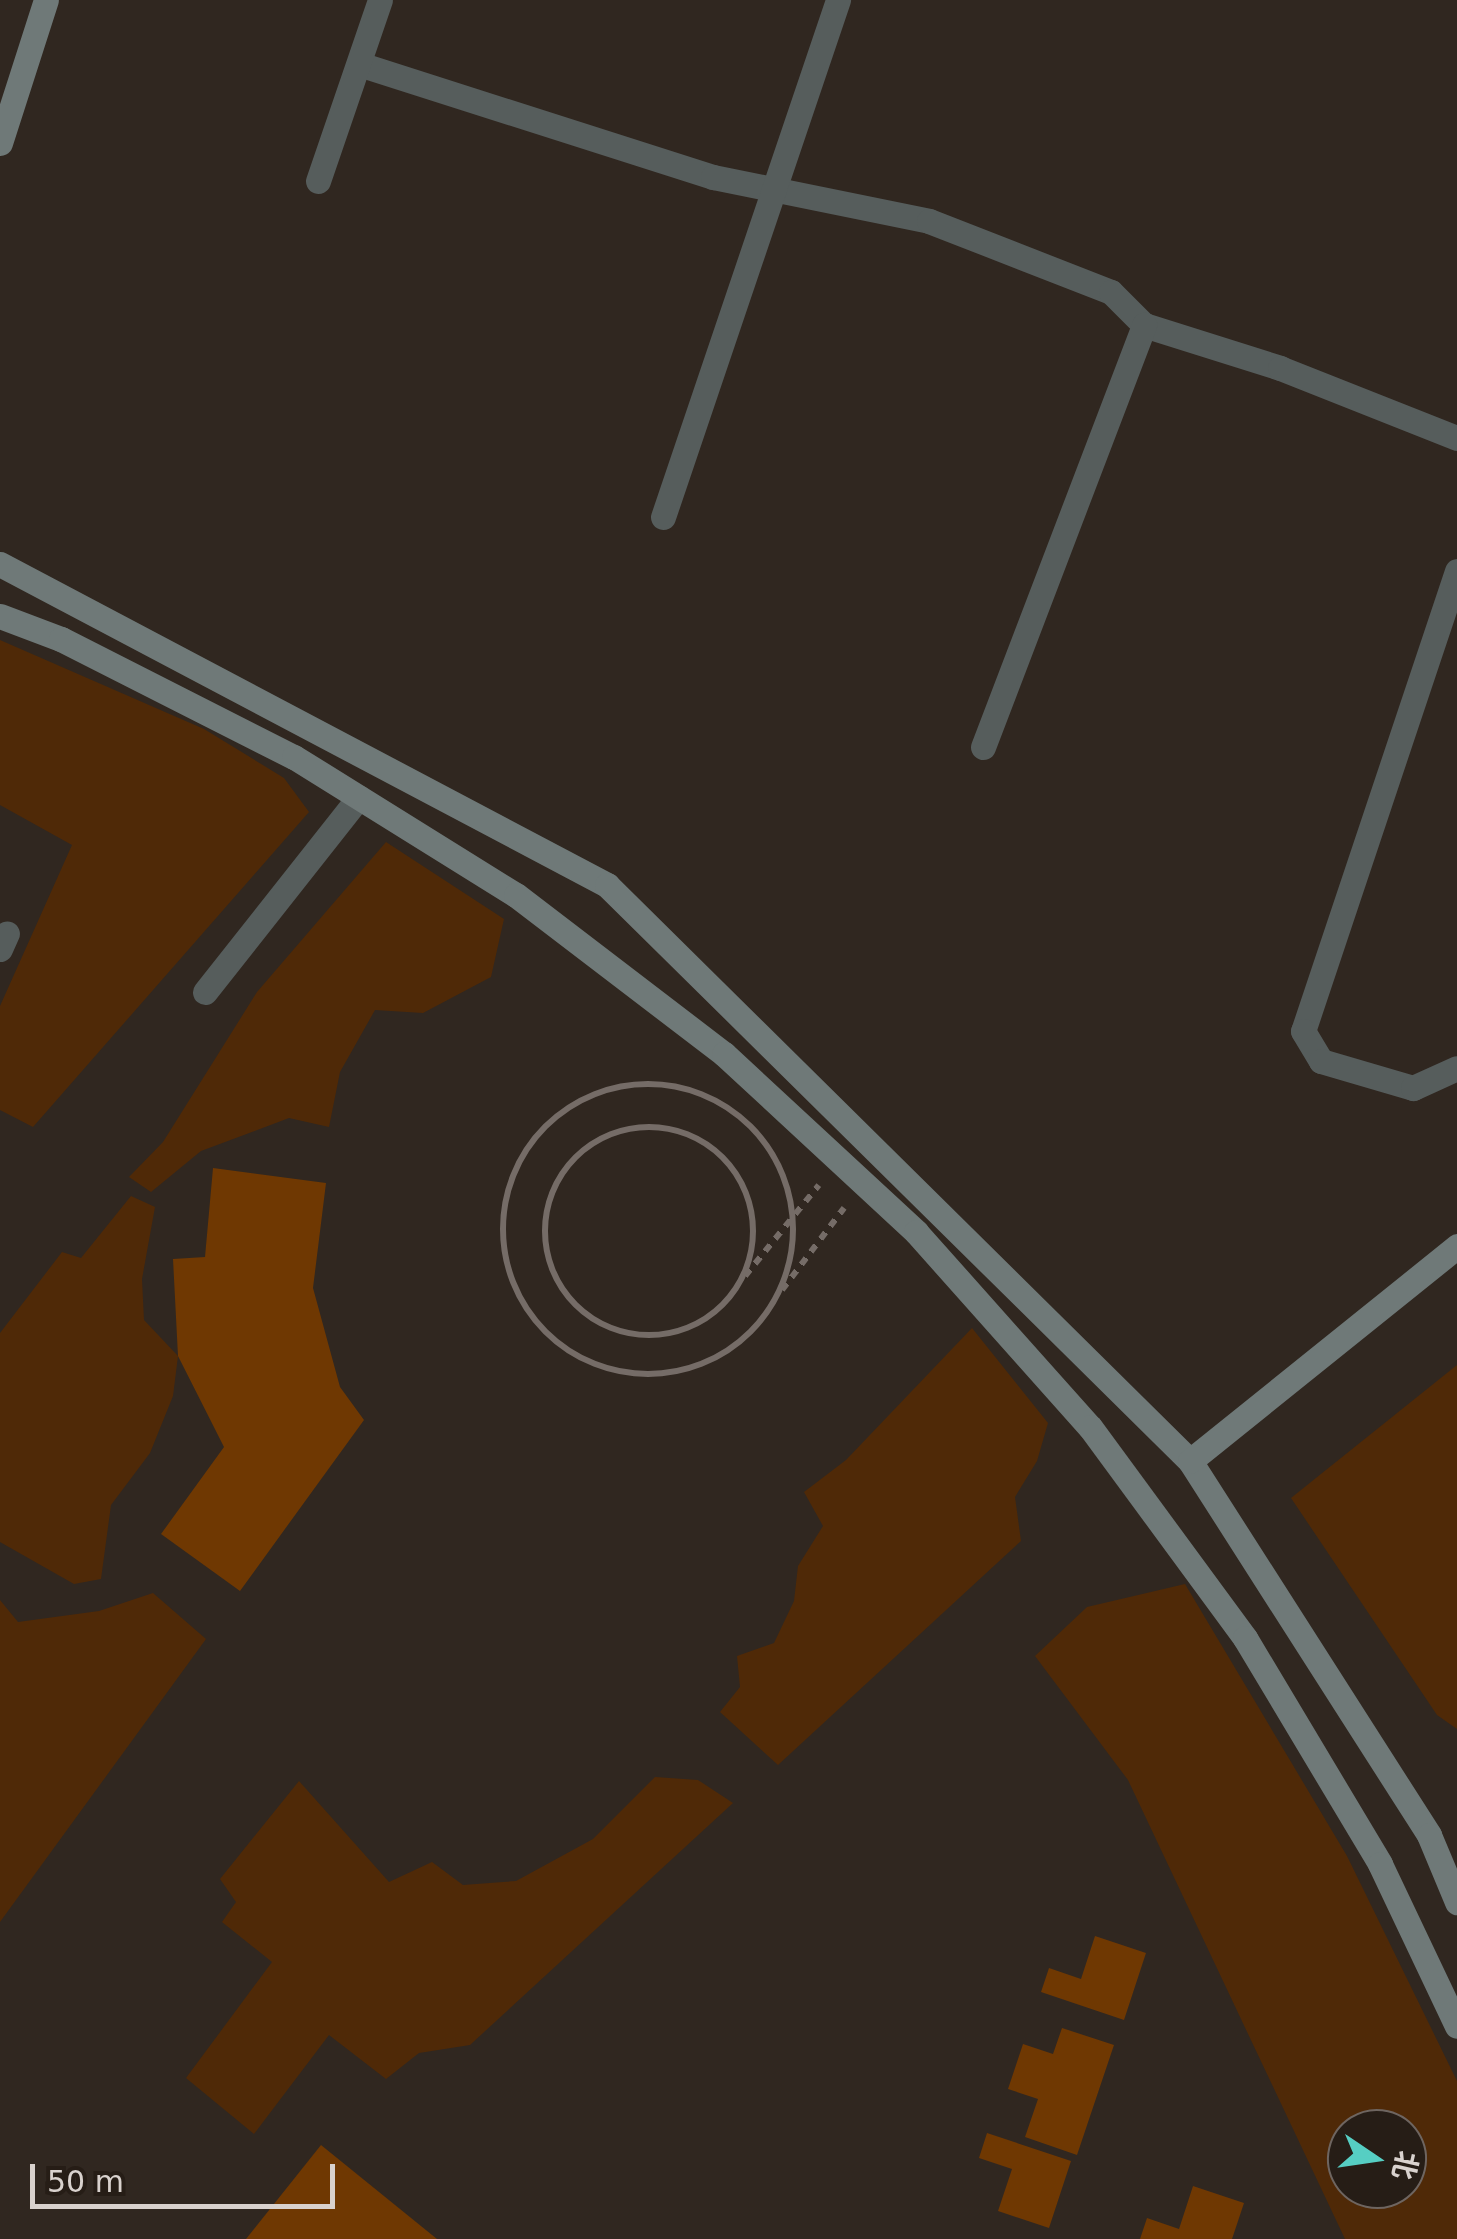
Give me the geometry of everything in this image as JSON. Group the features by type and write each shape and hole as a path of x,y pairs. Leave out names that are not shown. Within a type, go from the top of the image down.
{"street":[{"path":"0,143 46,0"},
{"path":"318,181 380,0"},
{"path":"662,517 779,186 838,0"},
{"path":"359,64 712,177 779,186 929,221 1111,292 1144,325 1280,368 1457,438"},
{"path":"983,747 1144,325"},
{"path":"0,564 607,885 1190,1461 1429,1835 1457,1902"},
{"path":"1457,571 1303,1031 1321,1062 1413,1088 1457,1068"},
{"path":"0,616 261,740 531,906 724,1054 916,1232 1090,1427 1245,1638 1380,1864 1457,2026"},
{"path":"204,992 359,797"},
{"path":"1190,1461 1457,1246"},
{"path":"1429,1835 1457,1849"}],"path":[{"path":"776,1298 791,1260 794,1220 785,1177 764,1139 733,1110 695,1090 652,1082 596,1093 537,1132 514,1169 503,1211 504,1254 516,1293 559,1344 605,1369 672,1372 722,1355 753,1330 862,1183"},
{"path":"742,1280 752,1249 753,1216 743,1184 724,1157 697,1137 632,1127 574,1157 555,1184 545,1219 547,1256 560,1289 586,1315 618,1332 654,1336 689,1328 720,1309 838,1160"}],"shaded area":[{"path":"0,640 204,729 284,778 309,812 33,1127 0,1110 0,1006 72,845 0,805"},
{"path":"386,842 504,919 491,977 423,1013 375,1010 340,1072 329,1127 289,1118 201,1151 151,1192 129,1177 163,1142 257,992"},
{"path":"131,1196 155,1207 142,1279 144,1320 178,1356 173,1396 150,1453 111,1505 101,1579 74,1584 0,1542 0,1333 62,1252 81,1258"},
{"path":"972,1328 1048,1423 1037,1461 1015,1497 1021,1541 778,1765 720,1712 740,1687 737,1656 774,1643 794,1601 798,1566 823,1526 804,1492 846,1460"},
{"path":"1457,1365 1457,1729 1437,1715 1291,1498"},
{"path":"1185,1584 1347,1856 1457,2081 1457,2239 1345,2239 1331,2209 1427,2209 1427,2109 1327,2109 1327,2201 1128,1780 1035,1656 1087,1607"},
{"path":"153,1593 206,1639 0,1922 0,1600 18,1622 99,1611"},
{"path":"655,1777 698,1780 733,1803 470,2045 419,2053 386,2079 329,2035 254,2134 186,2078 272,1962 222,1922 236,1902 220,1879 299,1781 389,1882 432,1862 463,1885 516,1881 593,1839"}],"building":[{"path":"213,1168 326,1183 313,1288 340,1387 364,1420 240,1591 161,1534 224,1447 178,1356 173,1259 205,1257"},
{"path":"1095,1936 1146,1953 1124,2020 1041,1992 1049,1968 1081,1979"},
{"path":"1062,2028 1114,2045 1077,2155 1025,2137 1038,2099 1008,2089 1023,2044 1053,2054"},
{"path":"987,2133 1071,2161 1049,2228 998,2211 1012,2169 979,2158"},
{"path":"321,2145 437,2239 246,2239"},
{"path":"1193,2186 1244,2203 1232,2239 1140,2239 1147,2218 1179,2229"}]}
